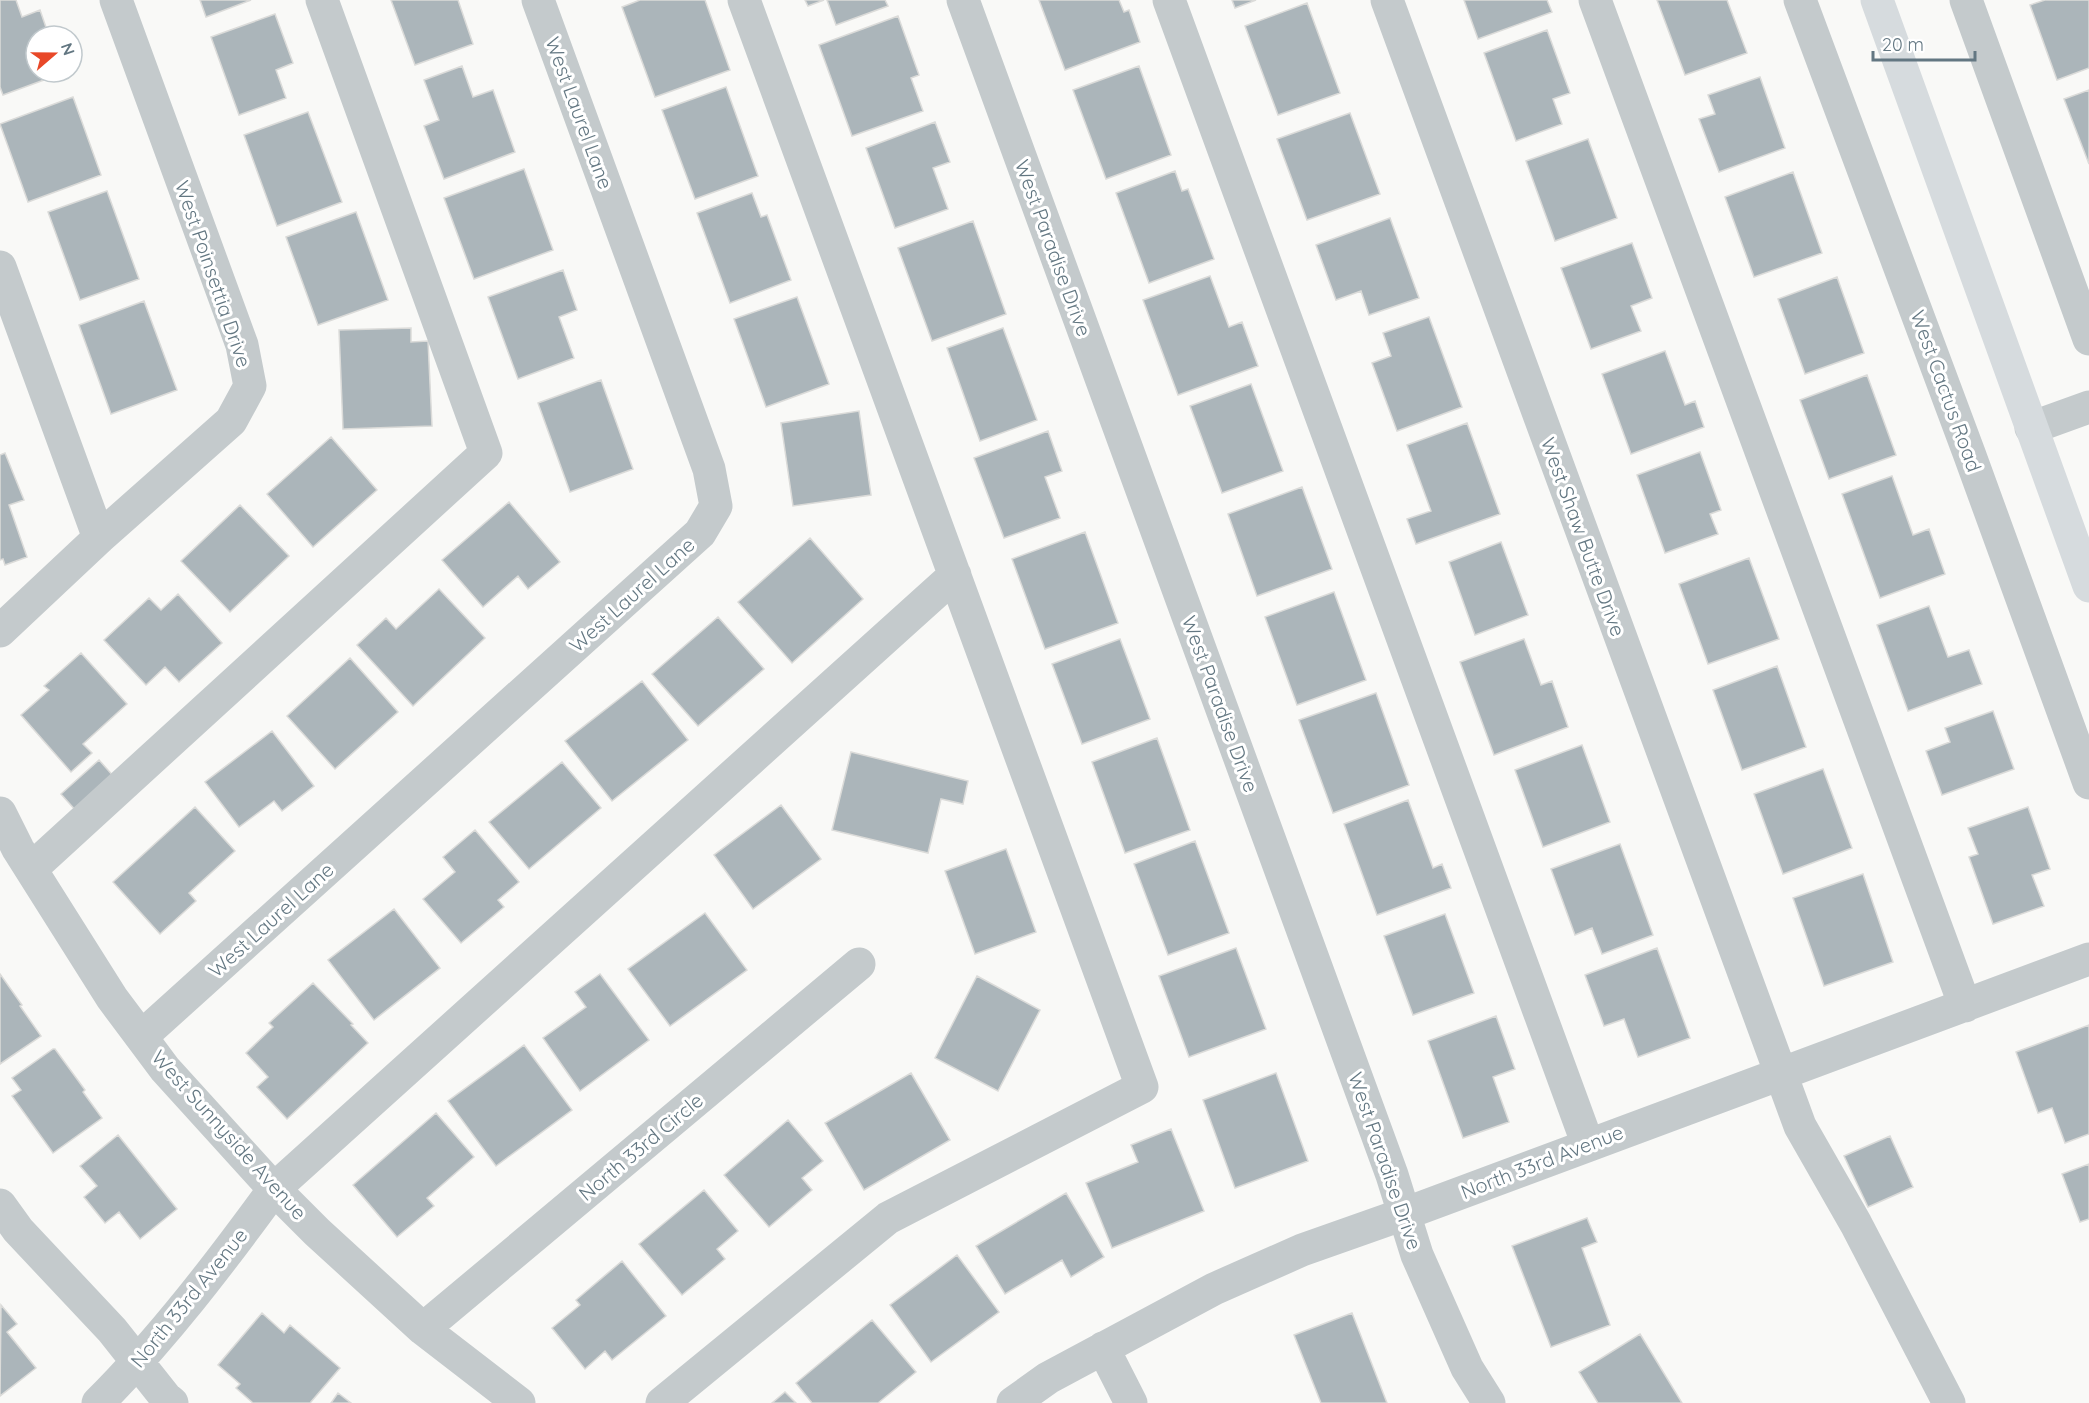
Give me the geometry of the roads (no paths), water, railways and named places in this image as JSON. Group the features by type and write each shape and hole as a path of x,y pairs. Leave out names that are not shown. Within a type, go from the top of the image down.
{"main road":[{"path":"1877,0 2089,586"}],"street":[{"name":"West Poinsettia Drive","path":"0,631 99,538 231,421 250,386 242,345 116,0"},
{"path":"30,869 486,453 322,0"},
{"name":"West Laurel Lane","path":"141,1037 700,532 716,506 709,469 538,0"},
{"path":"662,1403 888,1218 1142,1087 744,0"},
{"name":"West Paradise Drive","path":"963,0 1392,1175 1417,1255 1467,1368 1489,1403"},
{"path":"1169,0 1588,1145"},
{"name":"West Shaw Butte Drive","path":"1387,0 1800,1126 1856,1224 1949,1403"},
{"path":"1595,0 1965,1006"},
{"name":"West Cactus Road","path":"1800,0 2089,783"},
{"path":"1966,0 2089,339"},
{"path":"0,267 99,538"},
{"path":"2031,428 2089,407"},
{"name":"North 33rd Avenue","path":"98,1403 138,1363 274,1189 955,575"},
{"name":"West Sunnyside Avenue","path":"0,813 30,869 112,998 165,1069 274,1189 326,1240 423,1329 519,1403"},
{"name":"North 33rd Avenue","path":"1013,1403 1048,1378 1214,1288 1302,1250 2089,959"},
{"name":"North 33rd Circle","path":"423,1329 859,964"},
{"path":"0,1206 18,1230 112,1330 172,1403"},
{"path":"1103,1348 1131,1403"}]}
